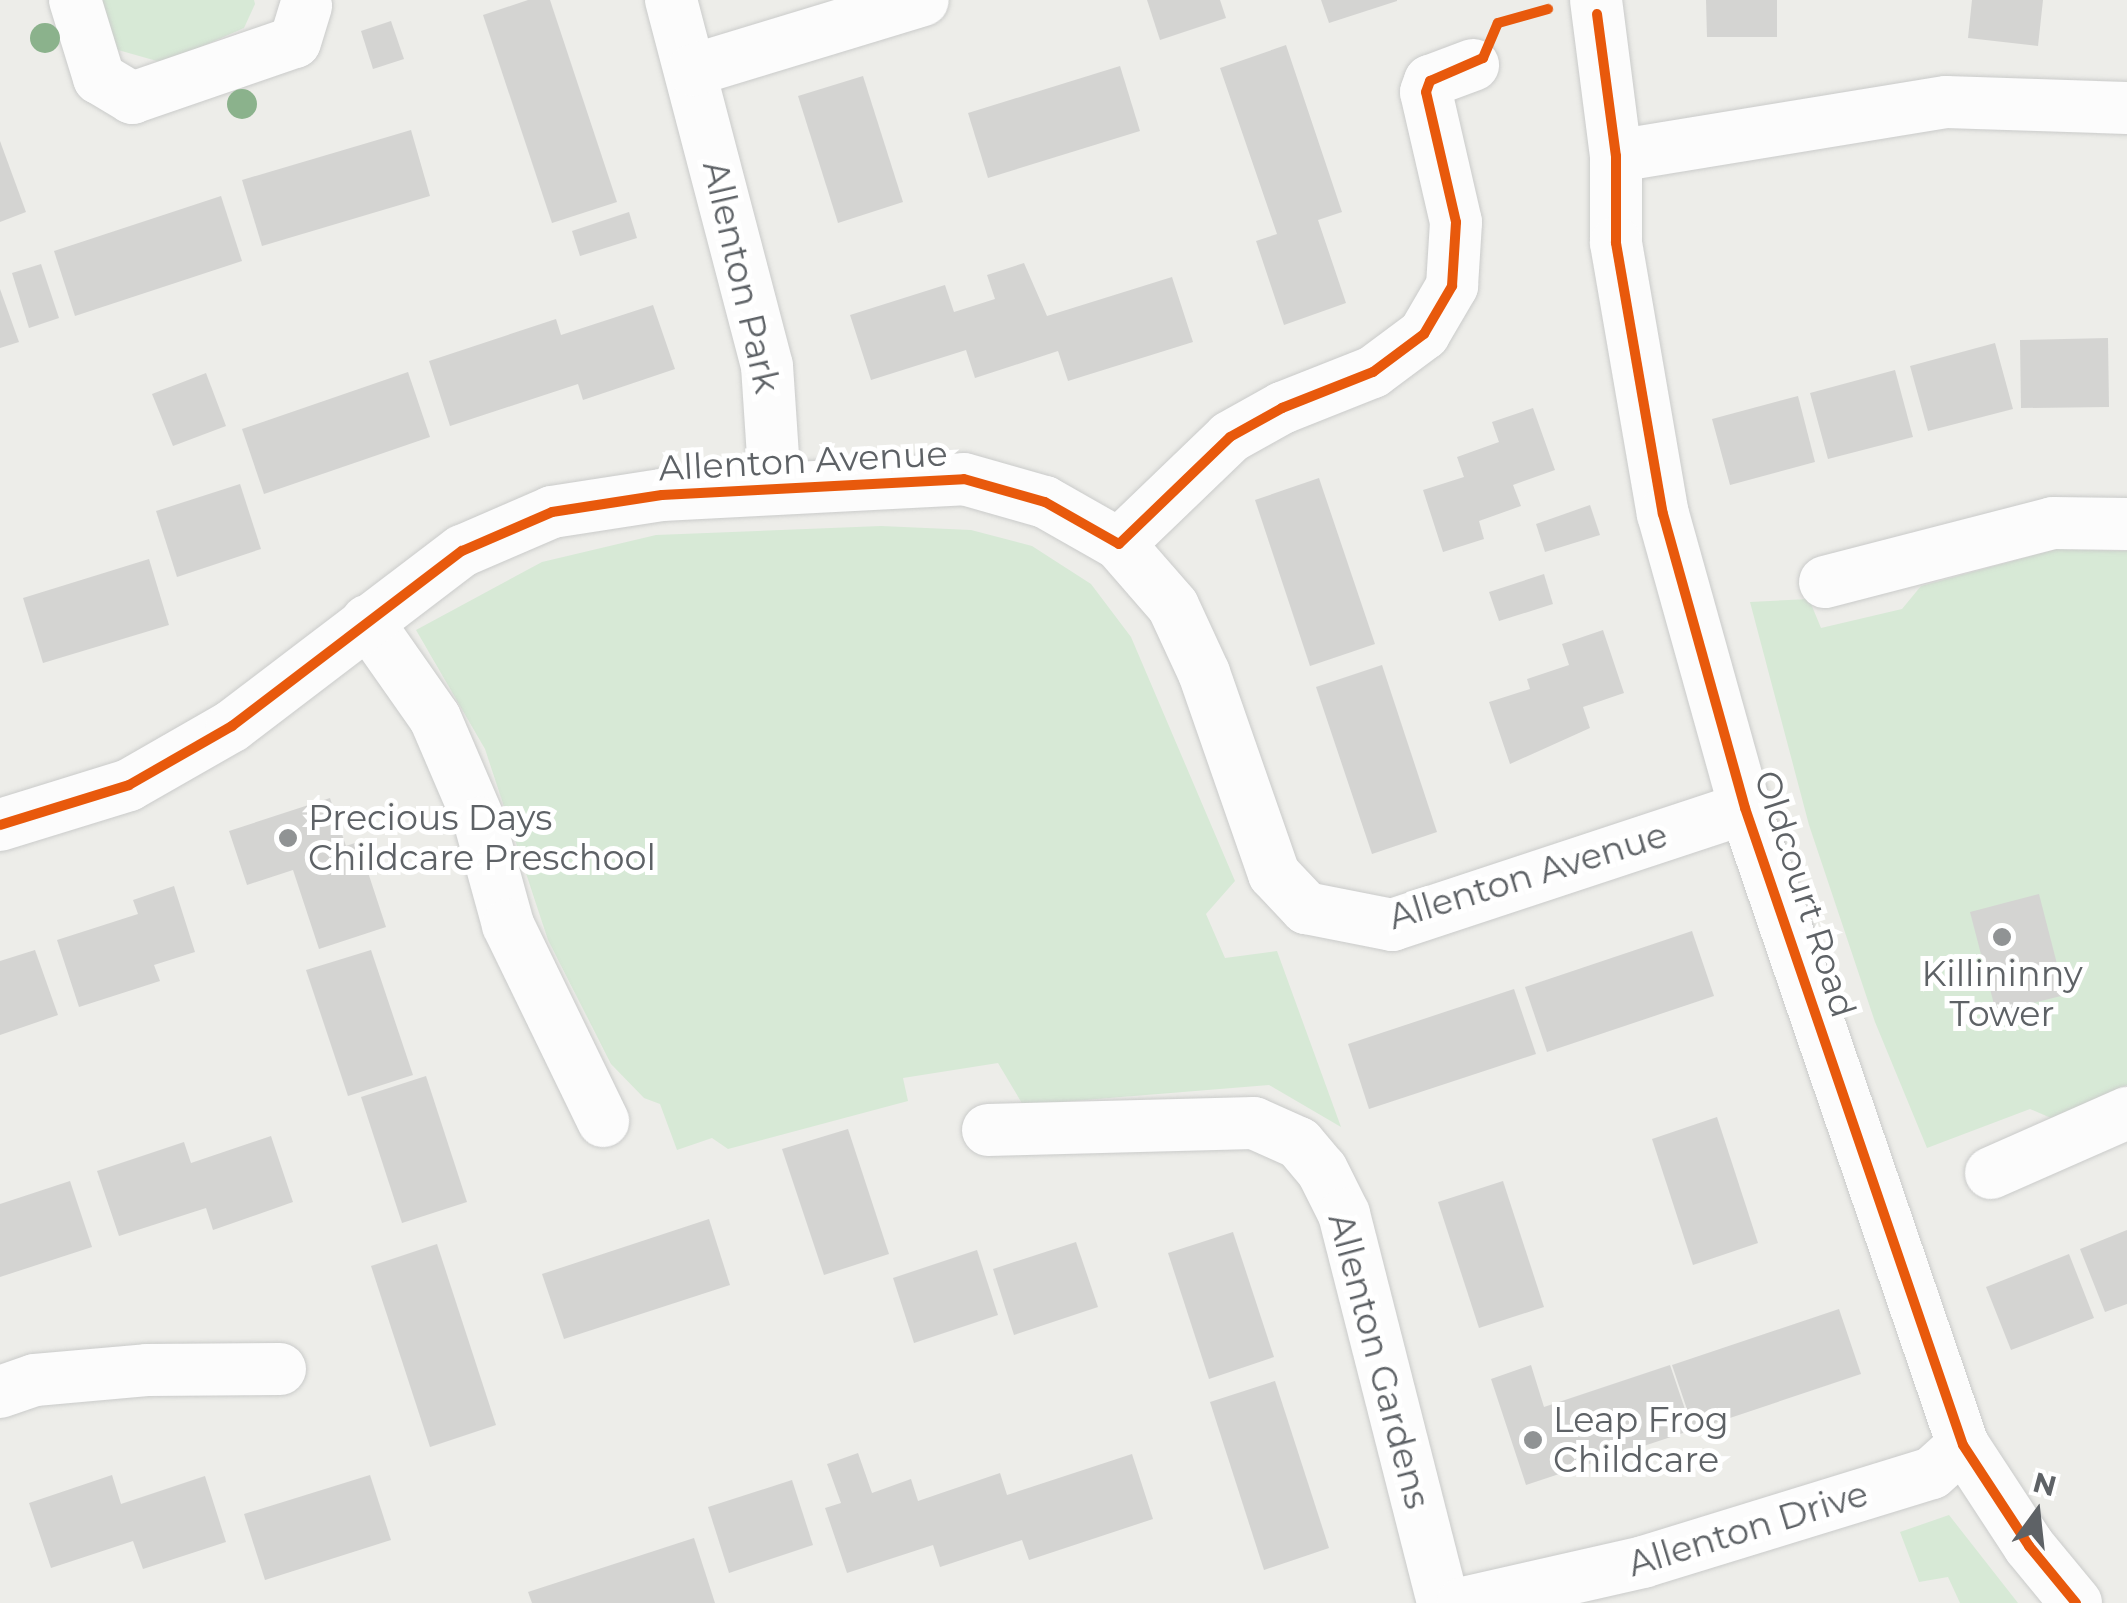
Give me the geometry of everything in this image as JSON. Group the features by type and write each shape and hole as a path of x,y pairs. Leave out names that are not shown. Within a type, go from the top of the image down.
{"street":[{"path":"75,0 99,78 132,98 295,42 306,6"},
{"name":"Allenton Park","path":"672,0 767,366 775,487"},
{"path":"693,70 923,0"},
{"name":"Oldcourt Road","path":"1596,0 1616,156 1616,243 1663,514 1746,808 1962,1444 2029,1546 2076,1603"},
{"path":"1119,544 1230,437 1282,408 1373,372 1424,334 1452,286 1456,222 1426,92 1430,81 1473,65"},
{"path":"1616,156 1946,102 2127,108"},
{"name":"Allenton Avenue","path":"0,825 128,786 232,726 366,620 462,551 552,512 662,494 964,479 1045,502 1119,544 1173,606 1204,673 1274,874 1306,908 1392,925 1746,808"},
{"path":"1825,582 2053,523 2127,524"},
{"path":"366,620 435,718 480,823 508,926 604,1121"},
{"path":"1990,1173 2127,1112"},
{"name":"Allenton Gardens","path":"988,1130 1254,1123 1299,1143 1322,1170 1344,1214 1443,1603"},
{"path":"0,1392 36,1380 147,1370 280,1369"},
{"name":"Allenton Drive","path":"1464,1603 1643,1562 1932,1473 1962,1444"}],"green space":[{"path":"96,0 254,0 255,4 244,28 164,63 111,48"},
{"path":"881,526 971,530 1032,546 1091,584 1131,637 1235,881 1206,914 1225,958 1277,951 1341,1127 1269,1085 1023,1105 998,1063 903,1078 908,1101 728,1149 712,1138 677,1150 660,1104 644,1098 611,1064 548,940 485,749 416,630 542,562 656,535"},
{"path":"2057,549 2127,551 2127,1085 2051,1118 2030,1109 1927,1148 1875,1022 1809,825 1750,602 1809,599 1821,628 1902,609 1921,586"},
{"path":"1949,1515 2018,1603 1960,1603 1948,1577 1919,1582 1900,1532"}],"building":[{"path":"528,0 550,0 617,202 552,223 483,15"},
{"path":"1147,0 1220,0 1226,18 1160,40"},
{"path":"1321,0 1397,0 1397,1 1329,23"},
{"path":"1706,0 1777,0 1777,37 1707,37"},
{"path":"1972,0 2043,0 2038,46 1968,38"},
{"path":"391,21 404,59 373,69 361,31"},
{"path":"1286,45 1342,212 1318,220 1346,303 1284,325 1256,241 1277,234 1220,68"},
{"path":"1120,66 1140,131 988,178 968,113"},
{"path":"863,76 903,202 838,223 798,96"},
{"path":"411,130 430,196 262,246 242,180"},
{"path":"0,141 26,212 0,222"},
{"path":"221,196 242,261 75,316 54,251"},
{"path":"629,212 637,238 580,256 572,231"},
{"path":"1024,263 1047,316 1172,277 1193,342 1068,381 1058,351 975,378 966,350 871,380 850,315 945,285 954,312 995,299 987,275"},
{"path":"41,264 59,318 29,328 12,273"},
{"path":"0,289 19,342 0,348"},
{"path":"653,305 675,369 583,400 578,384 450,426 429,361 556,319 561,335"},
{"path":"2108,338 2109,407 2021,408 2020,340"},
{"path":"1995,343 2013,409 1928,431 1910,366"},
{"path":"1895,370 1913,437 1828,459 1810,393"},
{"path":"408,372 430,437 264,494 242,429"},
{"path":"206,373 226,426 173,446 152,394"},
{"path":"1798,396 1815,462 1730,485 1712,419"},
{"path":"1533,408 1555,470 1513,485 1521,506 1479,521 1484,539 1443,552 1423,490 1464,477 1457,457 1499,442 1492,422"},
{"path":"1319,478 1375,644 1310,666 1255,500"},
{"path":"240,484 261,549 177,577 156,511"},
{"path":"1590,505 1600,535 1545,552 1536,524"},
{"path":"149,559 169,625 43,663 23,598"},
{"path":"1544,574 1553,604 1499,621 1489,592"},
{"path":"1603,630 1624,693 1583,707 1590,728 1510,764 1489,702 1530,689 1527,679 1569,665 1562,644"},
{"path":"1382,665 1437,832 1372,854 1316,687"},
{"path":"330,798 346,846 358,842 386,927 319,949 293,870 247,885 229,831"},
{"path":"174,886 195,952 154,965 160,981 79,1007 57,940 138,914 133,900"},
{"path":"2039,894 2065,995 1996,1012 1970,912"},
{"path":"1692,931 1714,996 1547,1052 1525,987"},
{"path":"35,950 58,1015 0,1035 0,961"},
{"path":"371,950 413,1075 348,1096 306,970"},
{"path":"1514,989 1536,1054 1369,1109 1348,1044"},
{"path":"426,1076 467,1202 402,1223 361,1097"},
{"path":"1717,1117 1758,1243 1693,1265 1652,1139"},
{"path":"848,1129 889,1254 824,1275 782,1149"},
{"path":"271,1136 293,1202 213,1230 206,1208 119,1236 97,1171 184,1142 191,1163"},
{"path":"70,1181 92,1247 0,1277 0,1204"},
{"path":"1503,1181 1544,1307 1479,1328 1438,1202"},
{"path":"709,1219 730,1285 564,1339 542,1274"},
{"path":"2127,1230 2127,1304 2105,1312 2080,1249"},
{"path":"1233,1232 1274,1357 1209,1379 1168,1253"},
{"path":"1076,1242 1098,1307 1014,1335 993,1269"},
{"path":"437,1244 496,1425 430,1447 371,1266"},
{"path":"977,1250 998,1315 914,1343 893,1278"},
{"path":"2069,1254 2094,1318 2011,1350 1986,1287"},
{"path":"1839,1309 1861,1374 1694,1430 1672,1365"},
{"path":"1531,1365 1544,1407 1670,1365 1692,1430 1526,1485 1491,1379"},
{"path":"1275,1381 1329,1548 1264,1570 1210,1402"},
{"path":"858,1453 872,1493 911,1479 918,1501 1000,1473 1007,1495 1132,1454 1153,1519 1029,1560 1022,1540 940,1567 933,1545 847,1573 825,1508 841,1503 827,1464"},
{"path":"112,1475 121,1504 205,1476 226,1542 143,1569 133,1541 51,1568 29,1503"},
{"path":"370,1475 391,1540 265,1580 244,1514"},
{"path":"792,1480 813,1545 729,1573 708,1507"},
{"path":"694,1538 715,1603 532,1603 528,1592"}],"cycle path":[{"path":"0,825 129,785 232,726 462,551 552,512 662,495 964,479 1045,502 1119,544 1230,437 1282,408 1373,372 1424,334 1452,286 1456,222 1426,92 1430,81 1483,58 1498,23 1548,9"},
{"path":"1597,14 1616,156 1616,243 1663,514 1745,808 1963,1445 2029,1546 2076,1603"}],"place":[{"name":"Precious Days Childcare Preschool","path":"288,838"},
{"name":"Killininny Tower","path":"2002,937"},
{"name":"Leap Frog Childcare","path":"1533,1440"}]}
